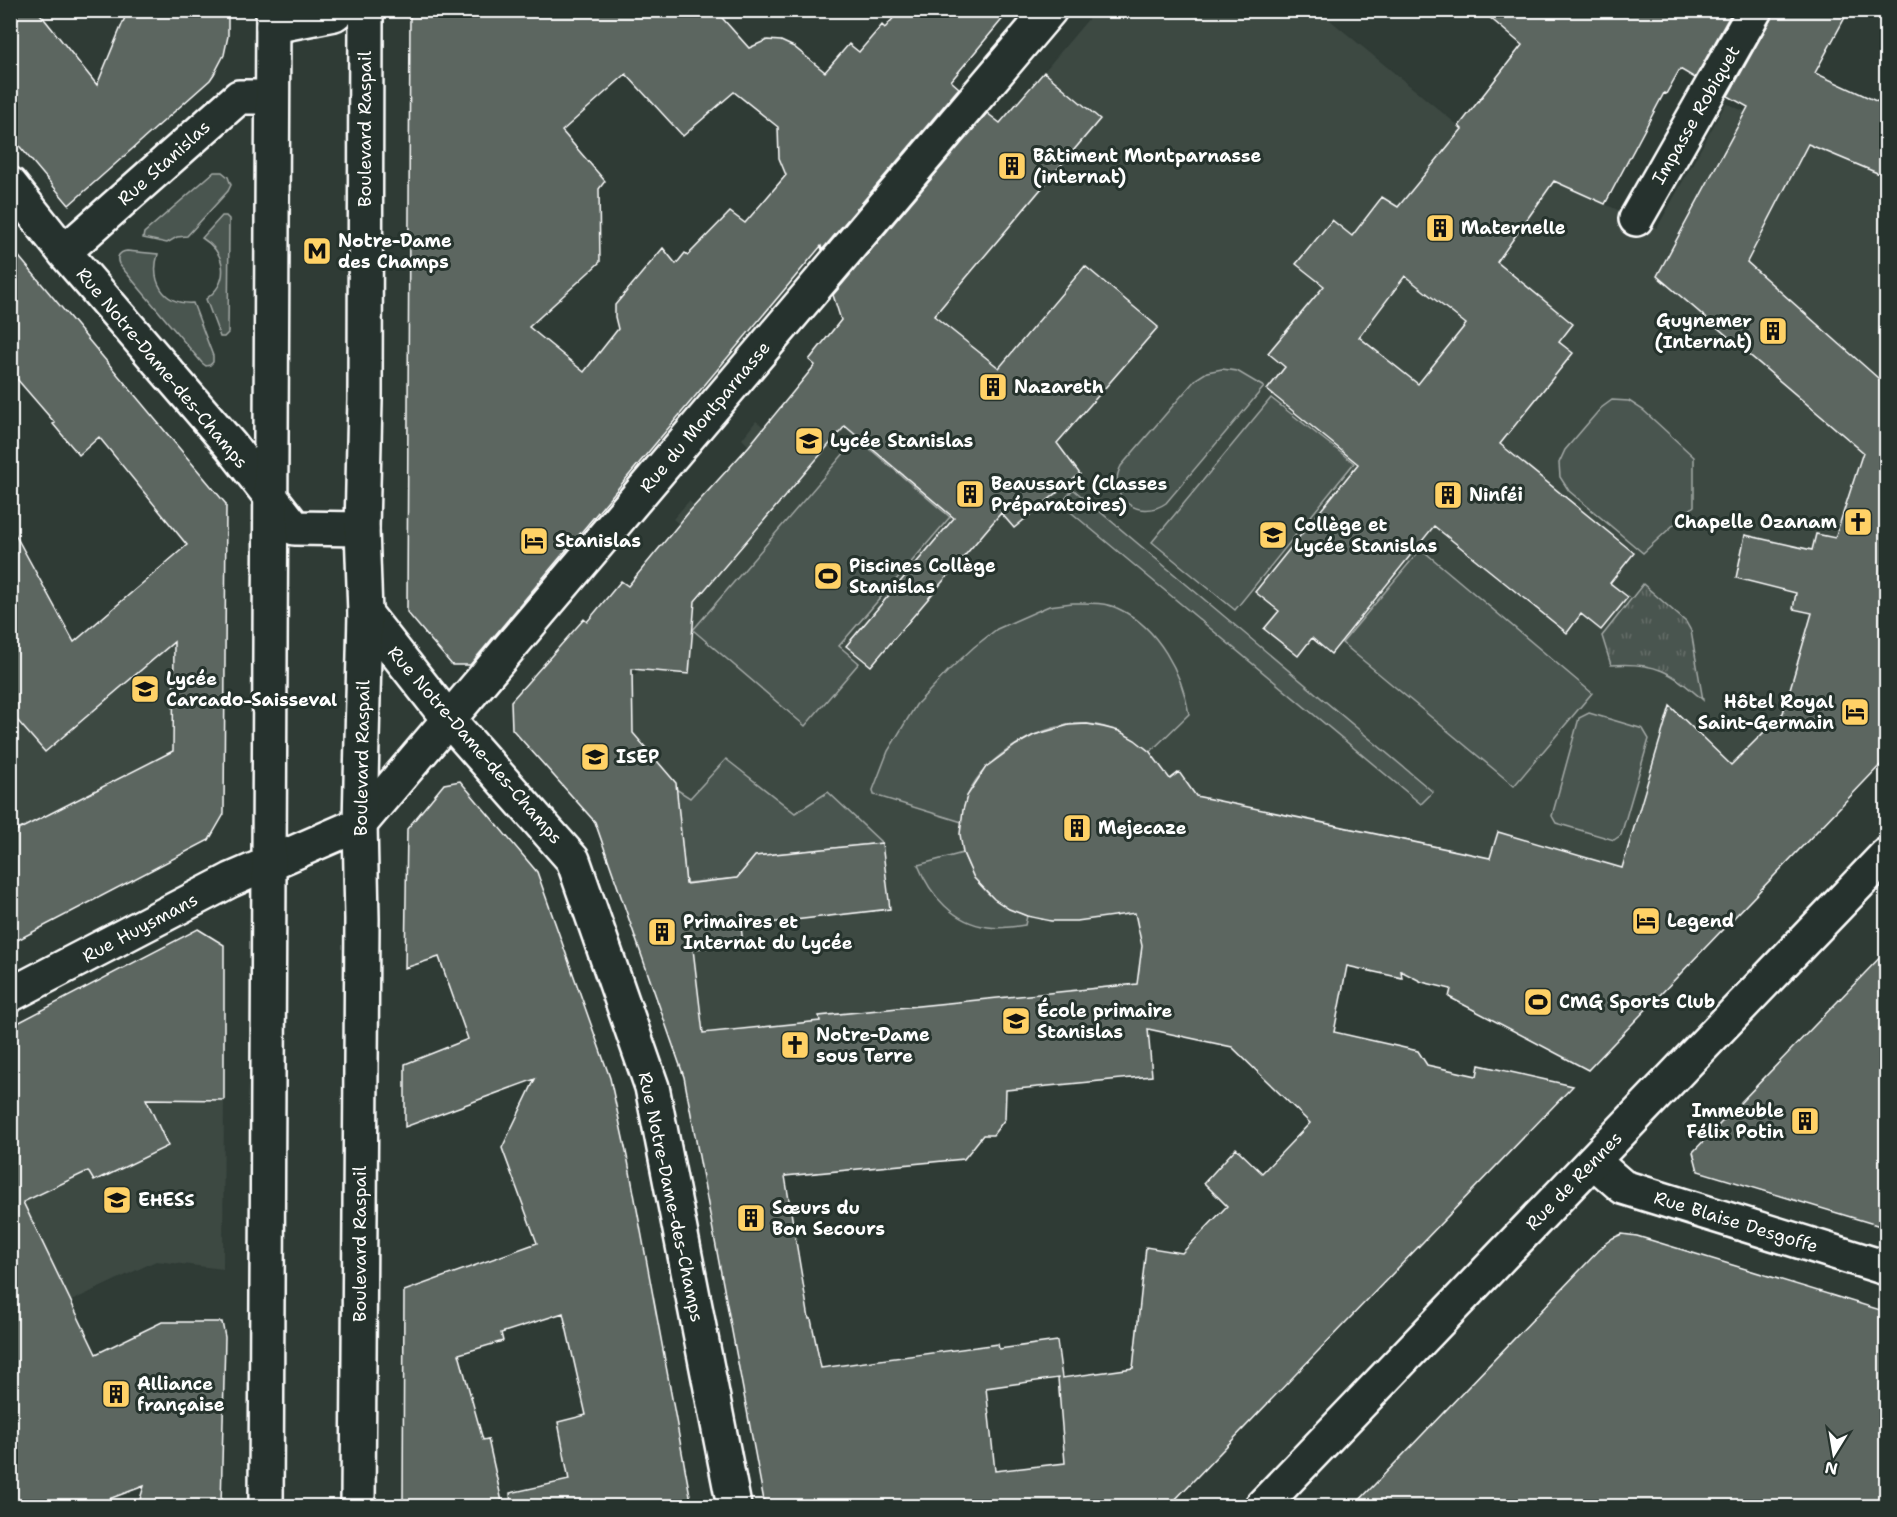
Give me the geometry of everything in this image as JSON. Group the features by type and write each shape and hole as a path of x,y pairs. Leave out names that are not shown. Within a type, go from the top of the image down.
{"main road":[{"path":"266,1506 273,18 334,14 339,10"},
{"name":"Boulevard Raspail","path":"358,1506 362,931 360,824 365,613 362,529 365,400 366,10"},
{"name":"Rue du Montparnasse","path":"360,824 1050,10"},
{"name":"Impasse Robiquet","path":"1636,219 1755,10"},
{"name":"Rue Stanislas","path":"64,252 239,97 272,97"},
{"name":"Rue Notre-Dame-des-Champs","path":"10,184 64,252 231,446 295,528 362,529"},
{"name":"Rue Notre-Dame-des-Champs","path":"365,613 449,720 573,860 652,1087 734,1506"},
{"name":"Rue Huysmans","path":"10,995 231,880 360,824"},
{"name":"Rue de Rennes","path":"1262,1506 1887,855"},
{"name":"Rue Blaise Desgoffe","path":"1593,1161 1623,1186 1887,1268"}],"shaded area":[{"name":"Collège et Lycée Stanislas","path":"1095,11 1319,11 1489,151 1657,228 1726,103 1886,177 1886,501 1808,840 1670,707 1622,868 1498,832 1490,858 1196,796 1171,1026 684,1077 603,847 677,785 627,726 633,722 632,678 640,669 606,599 621,581 628,586 679,524 673,519 689,501 695,506 749,446 742,439 756,421 764,427 815,365 809,360 841,324 840,319 871,277"},
{"name":"Lycée Carcado-Saisseval","path":"226,551 225,773 33,872 11,833 10,735"},
{"name":"EHESS","path":"132,1098 224,1100 223,1269 156,1261 48,1312 39,1292 11,1138"}],"green space":[{"path":"214,172 222,172 228,177 231,185 187,236 177,237 167,243 143,238 144,233"},
{"path":"222,216 229,219 228,333 220,337 206,299 219,284 222,267 216,251 202,238"},
{"path":"127,251 158,254 156,273 161,289 174,300 193,303 213,356 213,362 210,365 206,366 202,363 119,264 119,255"},
{"path":"1222,369 1237,371 1264,387 1166,503 1145,510 1127,503 1117,488 1117,477 1121,466 1196,379 1207,372"},
{"path":"1271,398 1354,463 1235,610 1152,542"},
{"path":"1612,400 1629,401 1643,410 1694,457 1694,506 1643,553 1569,491 1560,477 1559,463 1565,450 1601,408"},
{"path":"857,438 950,517 839,646 859,663 805,726 693,630"},
{"path":"1073,489 1433,792 1421,804 1061,504"},
{"path":"1421,549 1592,693 1514,786 1342,643"},
{"path":"1643,584 1686,622 1691,631 1703,700 1671,675 1651,667 1611,665 1602,636"},
{"path":"1072,603 1108,605 1133,617 1145,627 1166,653 1174,668 1186,698 1189,714 1150,752 1121,733 1097,725 1071,724 1036,734 1001,754 987,767 968,795 962,822 874,795 873,790 888,751 916,705 948,671 997,629 1049,606"},
{"path":"1589,713 1643,729 1649,739 1621,835 1614,840 1556,823 1552,816 1579,718"},
{"path":"726,759 795,813 828,792 882,843 756,856 748,877 686,883 676,789 690,798"},
{"path":"963,853 974,875 987,892 1004,905 1027,916 1025,925 998,928 976,924 954,914 936,897 918,865"}],"building":[{"path":"10,10 37,10 97,85 128,10 228,10 228,36 224,55 210,80 69,205 10,135"},
{"path":"410,10 715,10 749,48 767,40 781,41 794,47 825,72 849,44 859,52 882,25 885,28 900,10 1010,10 951,81 959,88 822,250 821,246 470,665 452,665 407,612","holes":["626,74 683,136 734,92 778,127 779,158 786,175 745,223 730,212 688,255 685,253 676,264 663,248 615,305 618,329 584,372 529,327 600,262 599,189 605,181 562,131"]},
{"path":"1481,10 1733,10 1695,78 1680,69 1666,94 1664,93 1605,204 1554,181 1497,262 1573,324 1559,342 1573,353 1500,444 1634,553 1610,583 1628,597 1601,630 1581,614 1567,633 1434,526 1331,654 1312,638 1298,656 1264,629 1279,611 1255,592 1358,464 1267,390 1285,367 1268,353 1324,286 1296,264 1332,220 1352,236 1382,197 1398,207 1462,129 1459,126 1522,45","holes":["1405,276 1466,324 1418,384 1359,337"]},
{"path":"1774,10 1849,10 1815,73 1887,106 1887,177 1808,144 1747,262 1887,386 1887,758 1588,1070 1449,997 1451,989 1422,982 1401,971 1402,978 1347,966 1334,1032 1418,1051 1427,1065 1477,1076 1479,1065 1573,1086 1169,1506 765,1506 684,1077 595,822 512,729 511,701 584,619 587,622 621,581 628,586 689,512 749,446 815,365 809,360 841,320 833,295 987,113 1000,123 1044,72 1100,119 934,316 999,368 1085,266 1158,327 1057,443 1080,474 1014,528 1001,513 871,666 846,646 954,518 845,426 695,601 689,674 632,669 633,733 676,783 686,884 737,878 755,856 882,843 890,909 741,926 743,944 693,949 703,1033 820,1021 819,1016 1137,984 1142,946 1135,913 1077,921 1051,921 1027,916 1009,909 994,899 974,878 963,853 960,834 963,810 967,796 986,767 1034,735 1069,725 1087,724 1119,731 1150,752 1170,779 1179,772 1196,796 1490,858 1498,832 1622,868 1670,706 1731,765 1783,713 1812,613 1793,609 1796,593 1736,578 1745,535 1812,550 1816,534 1835,538 1863,452 1657,276 1748,107 1728,96","holes":["1148,1029 1232,1047 1310,1123 1262,1173 1236,1148 1204,1183 1227,1206 1182,1253 1146,1247 1133,1368 1062,1378 1057,1341 999,1349 998,1344 821,1368 811,1319 809,1319 785,1176 964,1159 983,1135 993,1135 1005,1119 1006,1090 1152,1076","1058,1378 1065,1463 995,1471 986,1388"]},
{"path":"10,246 226,504 224,814 209,840 10,944 10,834 173,751 174,642 45,752 10,712 10,525 74,642 187,545 99,437 79,455 10,371"},
{"path":"460,781 537,872 610,1078 628,1161 692,1506 511,1506 510,1493 569,1480 558,1422 586,1415 563,1313 501,1333 503,1341 459,1354 483,1440 488,1439 503,1506 403,1506 404,1291 537,1243 502,1148 535,1079 405,1127 405,1064 468,1039 439,957 405,968 407,829 444,784"},
{"path":"198,929 224,945 224,1100 146,1099 168,1146 94,1181 88,1171 23,1202 96,1354 162,1322 222,1322 225,1337 221,1506 138,1506 144,1486 90,1506 10,1506 10,1027"},
{"name":"Immeuble Félix Potin","path":"1887,950 1887,1228 1698,1171 1693,1152"},
{"path":"1622,1234 1637,1236 1887,1312 1887,1506 1354,1506 1606,1243"}],"place":[{"name":"Bâtiment Montparnasse (internat)","path":"1012,166"},
{"name":"Maternelle","path":"1440,228"},
{"name":"Notre-Dame des Champs","path":"317,251"},
{"name":"Guynemer (Internat)","path":"1773,331"},
{"name":"Nazareth","path":"993,387"},
{"name":"Lycée Stanislas","path":"809,441"},
{"name":"Beaussart (Classes Préparatoires)","path":"970,494"},
{"name":"Ninféi","path":"1448,495"},
{"name":"Chapelle Ozanam","path":"1858,522"},
{"name":"Collège et Lycée Stanislas","path":"1273,535"},
{"name":"Stanislas","path":"534,541"},
{"name":"Piscines Collège Stanislas","path":"828,576"},
{"name":"Lycée Carcado-Saisseval","path":"145,689"},
{"name":"Hôtel Royal Saint-Germain","path":"1855,712"},
{"name":"ISEP","path":"595,757"},
{"name":"Mejecaze","path":"1077,828"},
{"name":"Legend","path":"1646,921"},
{"name":"Primaires et Internat du Lycée","path":"662,932"},
{"name":"CMG Sports Club","path":"1538,1002"},
{"name":"École primaire Stanislas","path":"1016,1021"},
{"name":"Notre-Dame sous Terre","path":"795,1045"},
{"name":"Immeuble Félix Potin","path":"1805,1121"},
{"name":"EHESS","path":"117,1200"},
{"name":"Sœurs du Bon Secours","path":"751,1218"},
{"name":"Alliance française","path":"116,1394"}]}
